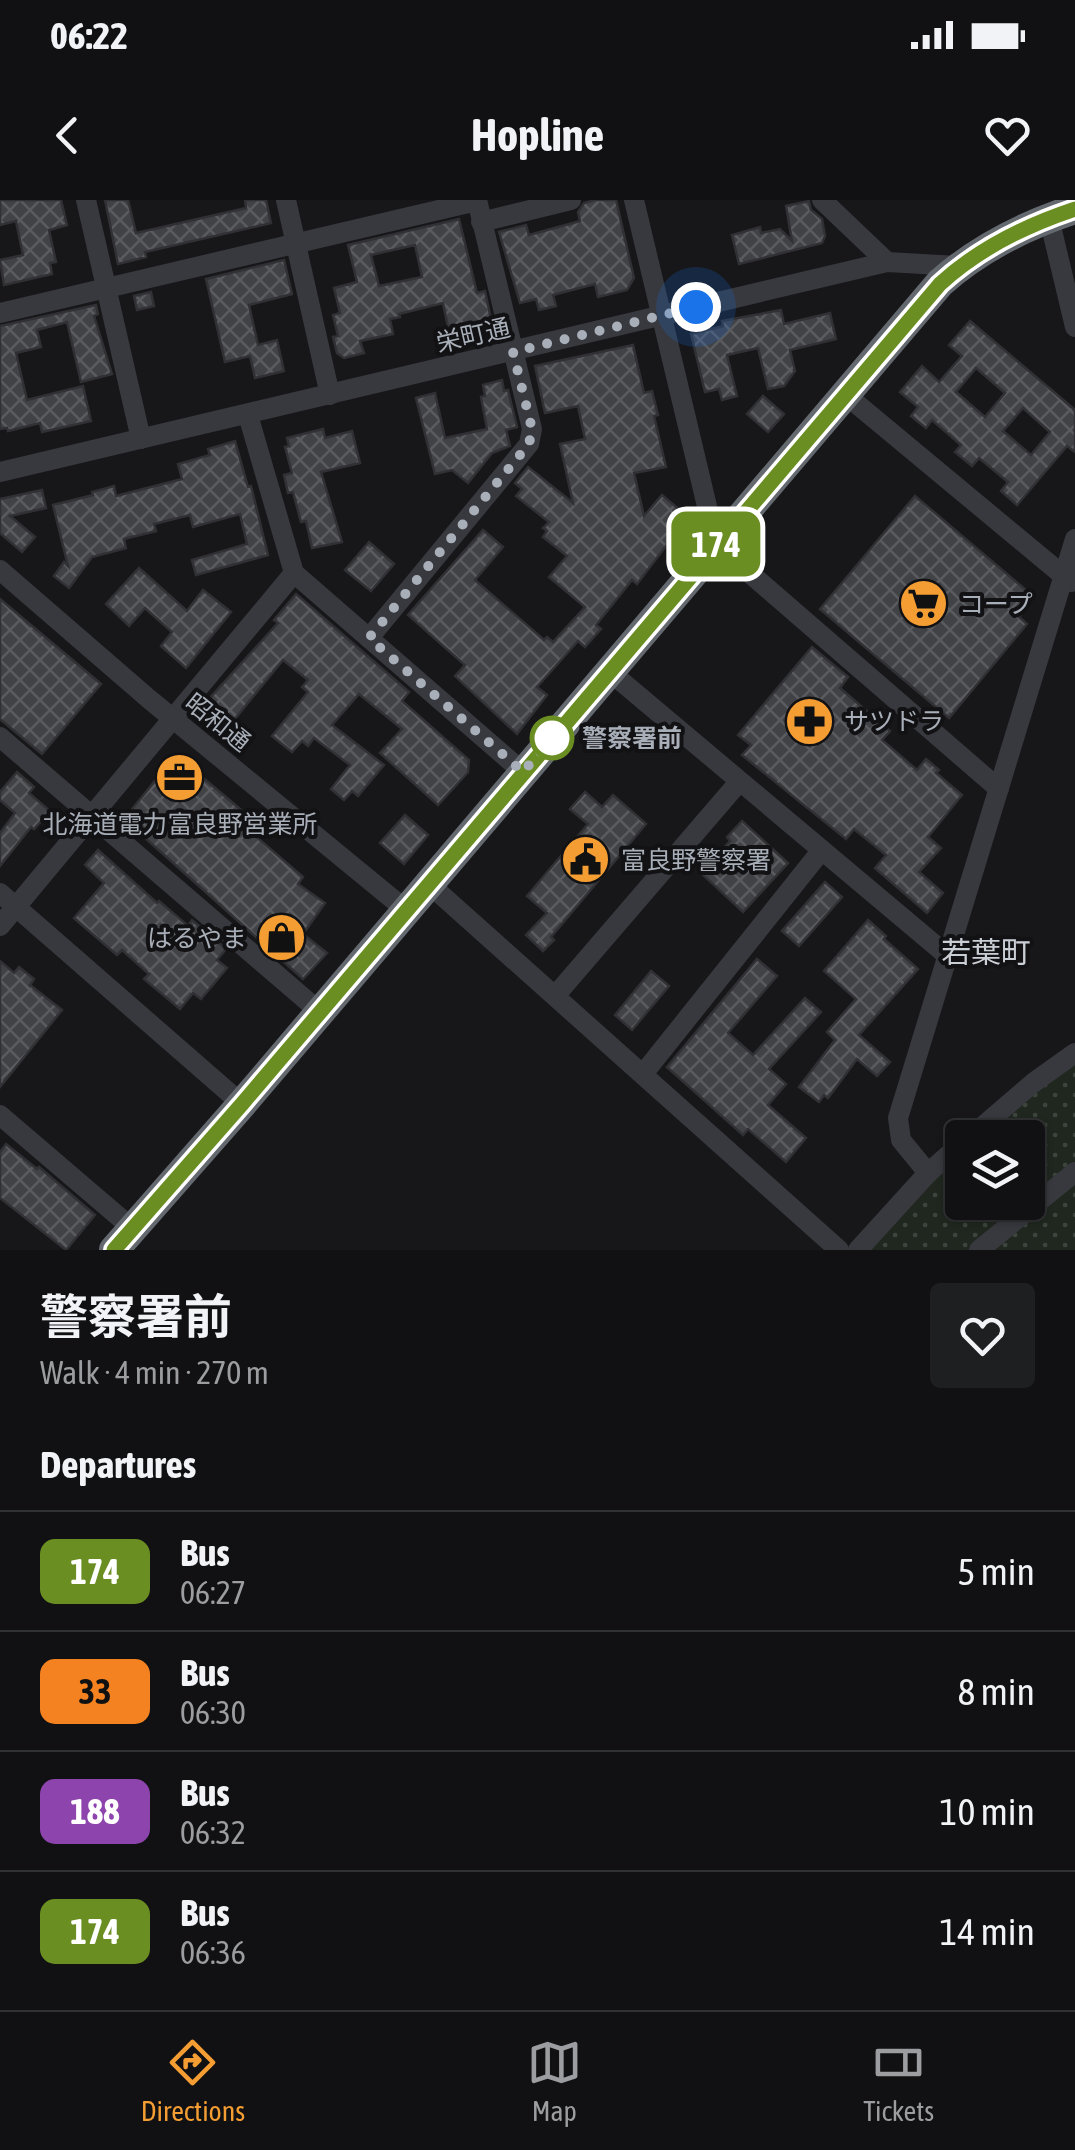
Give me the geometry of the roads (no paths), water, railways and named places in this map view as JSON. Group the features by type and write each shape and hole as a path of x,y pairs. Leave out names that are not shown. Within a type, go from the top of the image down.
{"highway":[{"path":"123,1239 909,318 958,266 1062,213"}],"street":[{"path":"86,200 142,439"},
{"path":"286,200 330,395"},
{"path":"0,313 295,244 478,208 571,200"},
{"path":"634,200 716,544 999,789"},
{"path":"822,200 887,262"},
{"path":"369,638 529,444 532,429 478,208"},
{"path":"1062,213 1075,327"},
{"name":"栄町通","path":"0,472 887,262 958,266"},
{"path":"846,396 1069,582"},
{"path":"248,415 294,574 523,772"},
{"path":"928,1173 901,1140 898,1118 999,789 1069,582 1075,539"},
{"name":"昭和通","path":"0,570 406,910"},
{"path":"0,926 294,574"},
{"path":"609,670 948,956"},
{"path":"0,737 320,1012"},
{"path":"555,996 739,782"},
{"path":"643,1074 821,851"},
{"path":"428,883 839,1250"},
{"path":"0,893 242,1104"},
{"path":"990,1120 1033,1082 1075,1053"},
{"path":"0,1116 123,1239"},
{"path":"858,1250 945,1158"},
{"path":"979,1250 1075,1172"}],"place":[{"name":"コープ","path":"924,604"},
{"name":"サツドラ","path":"809,721"},
{"name":"警察署前","path":"552,738"},
{"name":"北海道電力富良野営業所","path":"180,778"},
{"name":"富良野警察署","path":"586,860"},
{"name":"はるやま","path":"282,938"}],"district":[{"name":"若葉町","path":"986,952"}]}
